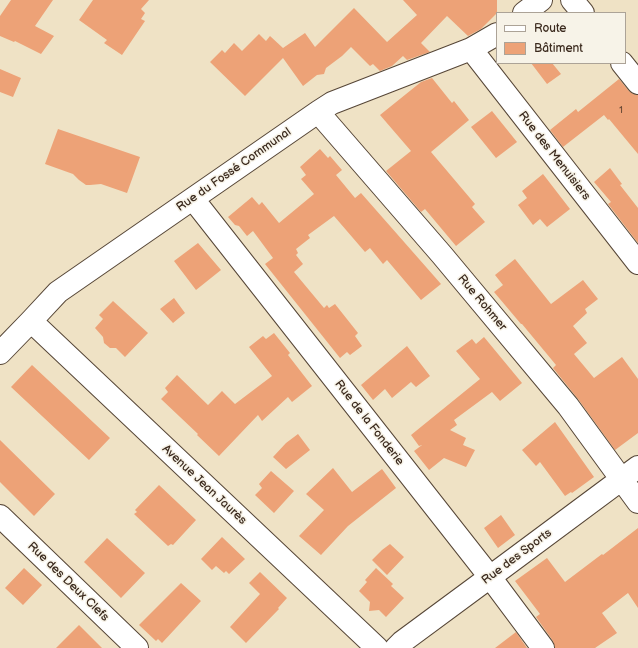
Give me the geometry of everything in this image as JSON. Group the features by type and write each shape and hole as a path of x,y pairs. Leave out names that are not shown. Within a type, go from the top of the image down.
{"street":[{"path":"525,12 541,0"},
{"path":"572,0 582,12"},
{"name":"Rue du Fossé Communal","path":"0,353 58,292 332,103 471,49 496,35"},
{"name":"Rue des Menuisiers","path":"471,49 638,264"},
{"path":"623,64 638,83"},
{"name":"Rue Rohmer","path":"318,112 442,254 568,406 629,473 638,502"},
{"name":"Rue de la Fonderie","path":"193,200 490,577 543,648"},
{"name":"Avenue Jean Jaurès","path":"31,322 377,648"},
{"name":"Rue des Sports","path":"396,648 629,473"},
{"name":"Rue des Deux Clefs","path":"0,516 137,648"}],"building":[{"path":"11,0 53,0 35,26 54,36 41,54 15,41 14,42 0,36 0,16"},
{"path":"93,0 149,0 141,9 145,13 141,19 145,21 122,55 104,43 107,40 79,20"},
{"path":"403,0 497,0 496,14 481,29 468,36 447,16 421,43 430,52 407,60 403,56 392,66 380,71 373,64 370,66 351,47 326,68 324,74 317,75 303,86 283,58 245,96 210,62 222,50 225,53 234,43 242,51 259,34 266,41 270,36 283,48 305,33 315,47 354,8 387,42 417,15"},
{"path":"532,64 553,64 561,74 547,84"},
{"path":"0,69 21,78 13,97 0,92"},
{"path":"432,78 452,103 454,101 469,120 431,152 475,204 472,207 485,222 456,246 425,209 421,212 386,171 411,151 380,115 421,82"},
{"path":"619,79 629,91 638,95 638,154 604,115 563,147 550,130 576,109 578,112"},
{"path":"492,111 517,142 496,158 471,127"},
{"path":"58,129 140,157 127,193 101,184 86,185 73,174 45,164"},
{"path":"320,149 328,158 330,156 342,170 336,175 355,198 361,193 441,284 421,300 387,260 383,264 370,248 365,252 334,216 308,235 310,238 296,249 298,253 296,255 303,264 294,272 324,308 327,305 329,308 335,304 358,333 355,336 362,346 350,355 347,352 340,358 265,264 273,258 253,231 247,236 239,226 235,225 228,217 252,197 259,205 262,202 279,223 314,194 301,179 306,175 300,167"},
{"path":"610,168 622,184 620,185 638,208 638,243 608,204 611,202 594,182"},
{"path":"543,174 570,209 547,227 540,219 533,225 518,205 527,198 522,191"},
{"path":"198,243 221,270 196,290 174,261"},
{"path":"515,259 551,304 583,280 598,299 585,309 587,313 573,326 587,343 574,354 594,378 622,357 638,379 638,433 615,450 578,399 553,368 556,365 494,292 503,285 495,275"},
{"path":"174,298 185,313 173,323 160,309"},
{"path":"113,301 148,333 125,357 116,348 110,348 104,343 103,337 95,328 103,319 99,315"},
{"path":"274,333 290,353 288,355 312,386 292,402 288,397 262,421 258,415 219,456 161,399 168,392 165,388 177,375 208,405 222,391 235,404 272,376 249,347 263,336 266,339"},
{"path":"484,337 522,383 500,401 492,392 454,420 457,425 450,430 466,438 463,445 475,450 466,467 444,458 429,470 414,451 422,445 419,446 411,435 480,379 456,351 472,339 476,344"},
{"path":"407,346 430,376 416,387 411,382 392,398 385,389 373,400 361,385"},
{"path":"32,365 110,438 89,460 11,387"},
{"path":"555,422 594,477 572,493 571,492 565,496 540,462 536,466 522,450"},
{"path":"298,434 310,450 286,469 273,457 286,443"},
{"path":"0,440 55,494 34,516 0,482"},
{"path":"333,468 352,492 382,469 396,488 348,526 321,555 299,536 324,510 306,494"},
{"path":"271,471 294,491 274,513 255,495 262,488 259,484"},
{"path":"159,485 196,520 173,545 171,544 168,546 134,514 137,512 135,510"},
{"path":"501,515 515,535 498,548 484,528"},
{"path":"638,528 638,608 628,593 602,613 617,633 595,648 555,648 553,641 536,617 540,614 515,581 547,558 565,582"},
{"path":"222,537 245,559 229,574 226,571 224,573 216,566 212,570 201,559"},
{"path":"107,538 145,573 121,598 84,562"},
{"path":"390,544 404,557 387,575 372,560"},
{"path":"24,568 42,585 23,605 5,588"},
{"path":"376,568 393,584 391,586 404,598 386,617 379,610 369,611 370,602 359,591 367,582 365,580"},
{"path":"260,572 287,598 278,608 279,609 246,643 230,627 260,594 249,583"},
{"path":"181,583 201,601 162,643 158,639 156,641 139,625"},
{"path":"79,625 102,648 56,648"},
{"path":"516,632 527,648 495,648"}]}
